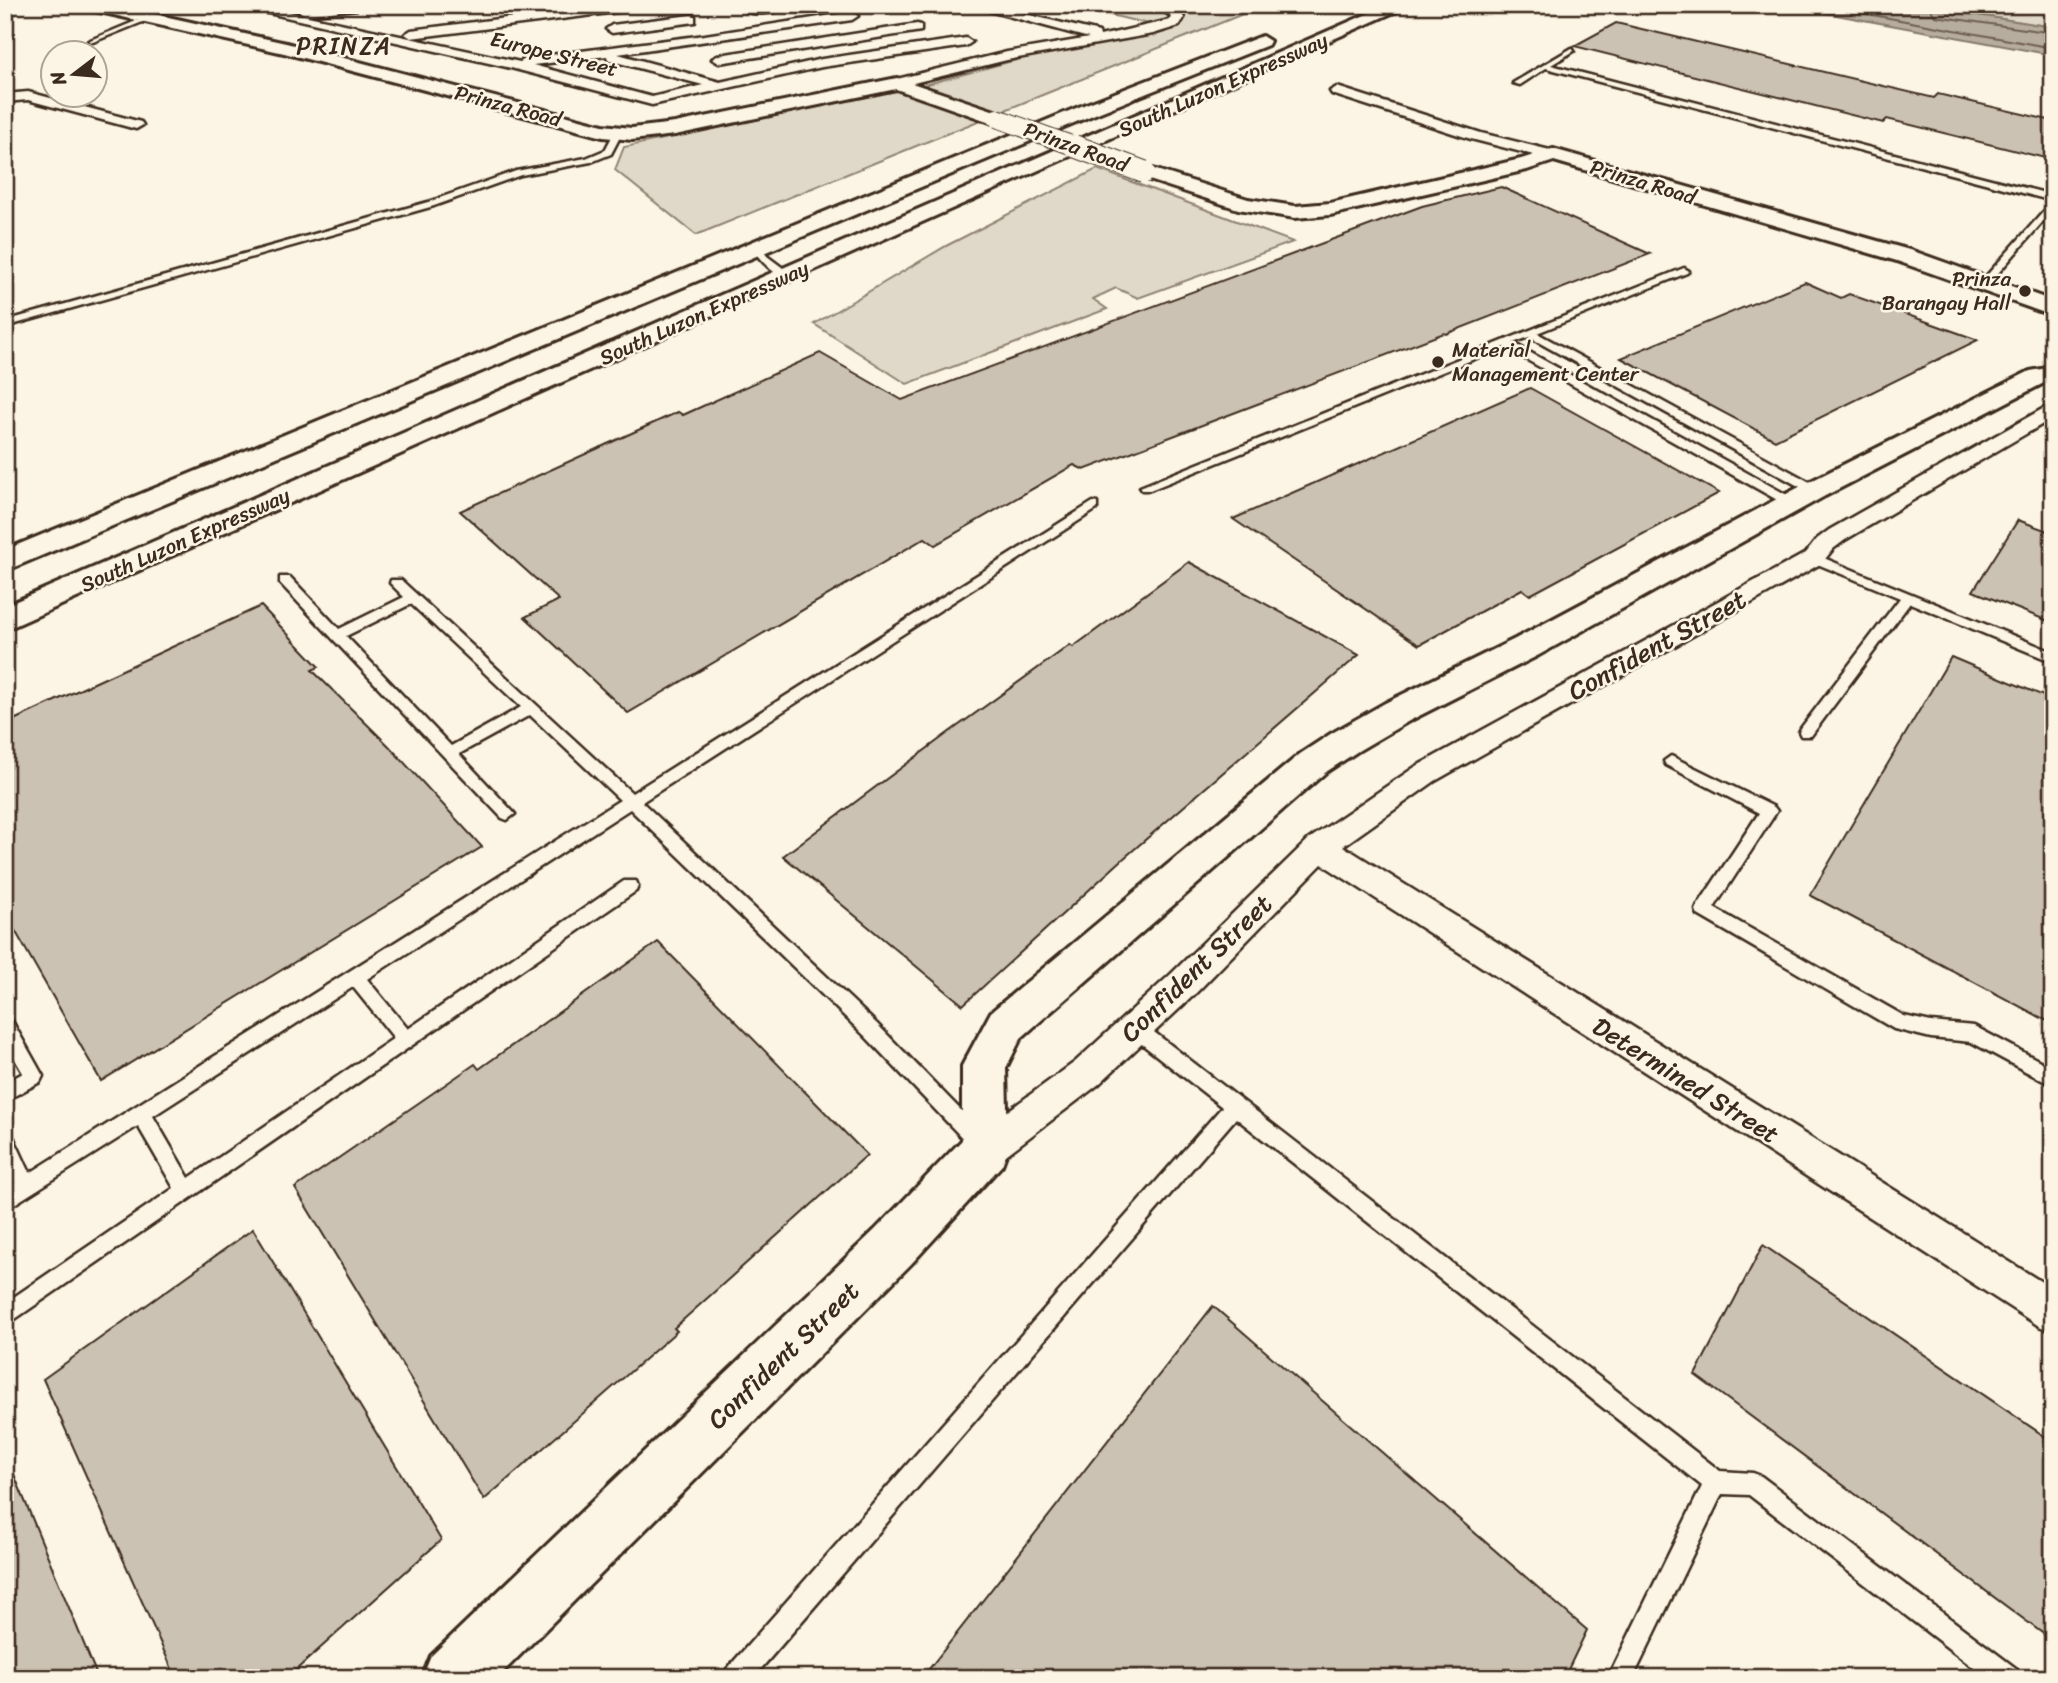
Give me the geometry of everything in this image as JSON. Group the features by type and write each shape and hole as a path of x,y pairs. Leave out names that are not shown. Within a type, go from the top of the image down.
{"main road":[{"name":"Prinza Road","path":"91,5 150,14 618,133 675,129 740,95 897,83 1143,172 1245,205 1295,212 1330,209 1527,164 1553,155 1905,256 2053,309"},
{"name":"South Luzon Expressway","path":"5,561 1194,67 1353,7"},
{"name":"South Luzon Expressway","path":"5,619 1392,10"},
{"path":"985,1149 984,1066 1006,1025 1313,763 1397,712 1527,647 1804,497 2039,376 2053,375"},
{"path":"5,626 47,600"},
{"name":"Confident Street","path":"453,1678 893,1247 985,1149"}],"street":[{"path":"150,14 190,5"},
{"name":"Europe Street","path":"239,5 513,64 652,101 740,95 822,63 966,42"},
{"path":"281,14 357,5"},
{"path":"386,37 641,5"},
{"path":"681,5 719,59 740,95"},
{"path":"748,8 789,5"},
{"path":"840,5 839,9 865,18 917,28 991,51"},
{"path":"973,5 1104,37"},
{"path":"897,83 1007,56 1153,30 1175,23 1177,14 1159,5"},
{"path":"748,8 765,29"},
{"path":"513,64 865,18"},
{"path":"596,31 691,19"},
{"path":"335,26 374,21"},
{"path":"719,59 917,28"},
{"path":"447,50 487,45"},
{"path":"598,53 740,95"},
{"path":"1337,91 1476,136 1553,155"},
{"path":"5,98 28,96 136,125"},
{"name":"Confident Street","path":"985,1149 1087,1073 1320,847 1425,774 1814,558 1825,544 2053,409"},
{"name":"Determined Street","path":"1320,847 2053,1312"}],"lane":[{"path":"98,38 150,14"},
{"path":"1517,83 1572,50"},
{"path":"1545,66 2053,198"},
{"path":"5,324 431,204 519,173 588,160 608,152 618,133"},
{"path":"1983,285 2053,204"},
{"path":"757,248 763,258 788,276"},
{"path":"1146,487 1684,271"},
{"path":"1529,333 1804,497"},
{"path":"1505,343 1804,497"},
{"path":"5,1200 1093,506"},
{"path":"1814,558 2053,657"},
{"path":"285,580 508,814"},
{"path":"396,583 631,801 871,1030 985,1149"},
{"path":"1807,732 1908,597"},
{"path":"337,635 412,598"},
{"path":"450,753 531,708"},
{"path":"1671,761 1769,811 1704,911 1900,1023 1931,1030 1974,1034 2053,1078"},
{"path":"5,1316 630,886"},
{"path":"355,977 406,1040"},
{"path":"5,1025 34,1076 5,1093"},
{"path":"1135,1028 1716,1482 1753,1484 2008,1678"},
{"path":"736,1678 1234,1107"},
{"path":"141,1113 186,1191"},
{"path":"5,1140 26,1186"},
{"path":"1620,1678 1716,1482"}],"shaded area":[{"path":"1069,5 1265,5 696,235 615,170 624,147 920,86 1148,24"},
{"path":"1914,5 2053,5 2053,27"},
{"path":"1097,169 1293,242 1138,298 1116,288 1093,299 1107,309 907,384 814,324 946,246"}],"water":[{"path":"1782,5 1914,5 2053,27 2053,55"}],"building":[{"path":"1616,23 1934,98 1938,94 2053,121 2053,160 1887,119 1883,123 1574,46"},
{"path":"1501,187 1650,254 1084,470 1074,465 935,545 925,538 628,713 525,617 559,600 460,511 678,412 683,415 820,353 902,400 1422,206"},
{"path":"1805,282 1841,298 1849,294 1978,340 1775,440 1621,358"},
{"path":"1530,388 1719,493 1530,595 1522,589 1419,645 1233,519"},
{"path":"2018,520 2053,533 2053,623 1973,591"},
{"path":"1189,562 1359,655 1123,859 963,1005 783,856 948,733 1070,645 1073,647"},
{"path":"261,606 319,667 312,670 388,745 482,847 101,1081 5,913 5,724"},
{"path":"1951,657 2053,700 2053,1024 1810,895"},
{"path":"658,942 867,1155 674,1328 677,1331 484,1500 295,1188 475,1064 479,1069"},
{"path":"253,1229 441,1540 287,1678 176,1678 43,1379"},
{"path":"1763,1245 2053,1442 2053,1641 1695,1375"},
{"path":"1213,1306 1587,1630 1564,1678 922,1678"},
{"path":"6,1455 98,1678 5,1678"}],"place":[{"name":"Prinza Barangay Hall","path":"2025,291"},
{"name":"Material Management Center","path":"1438,362"}],"district":[{"name":"PRINZA","path":"344,46"}]}
